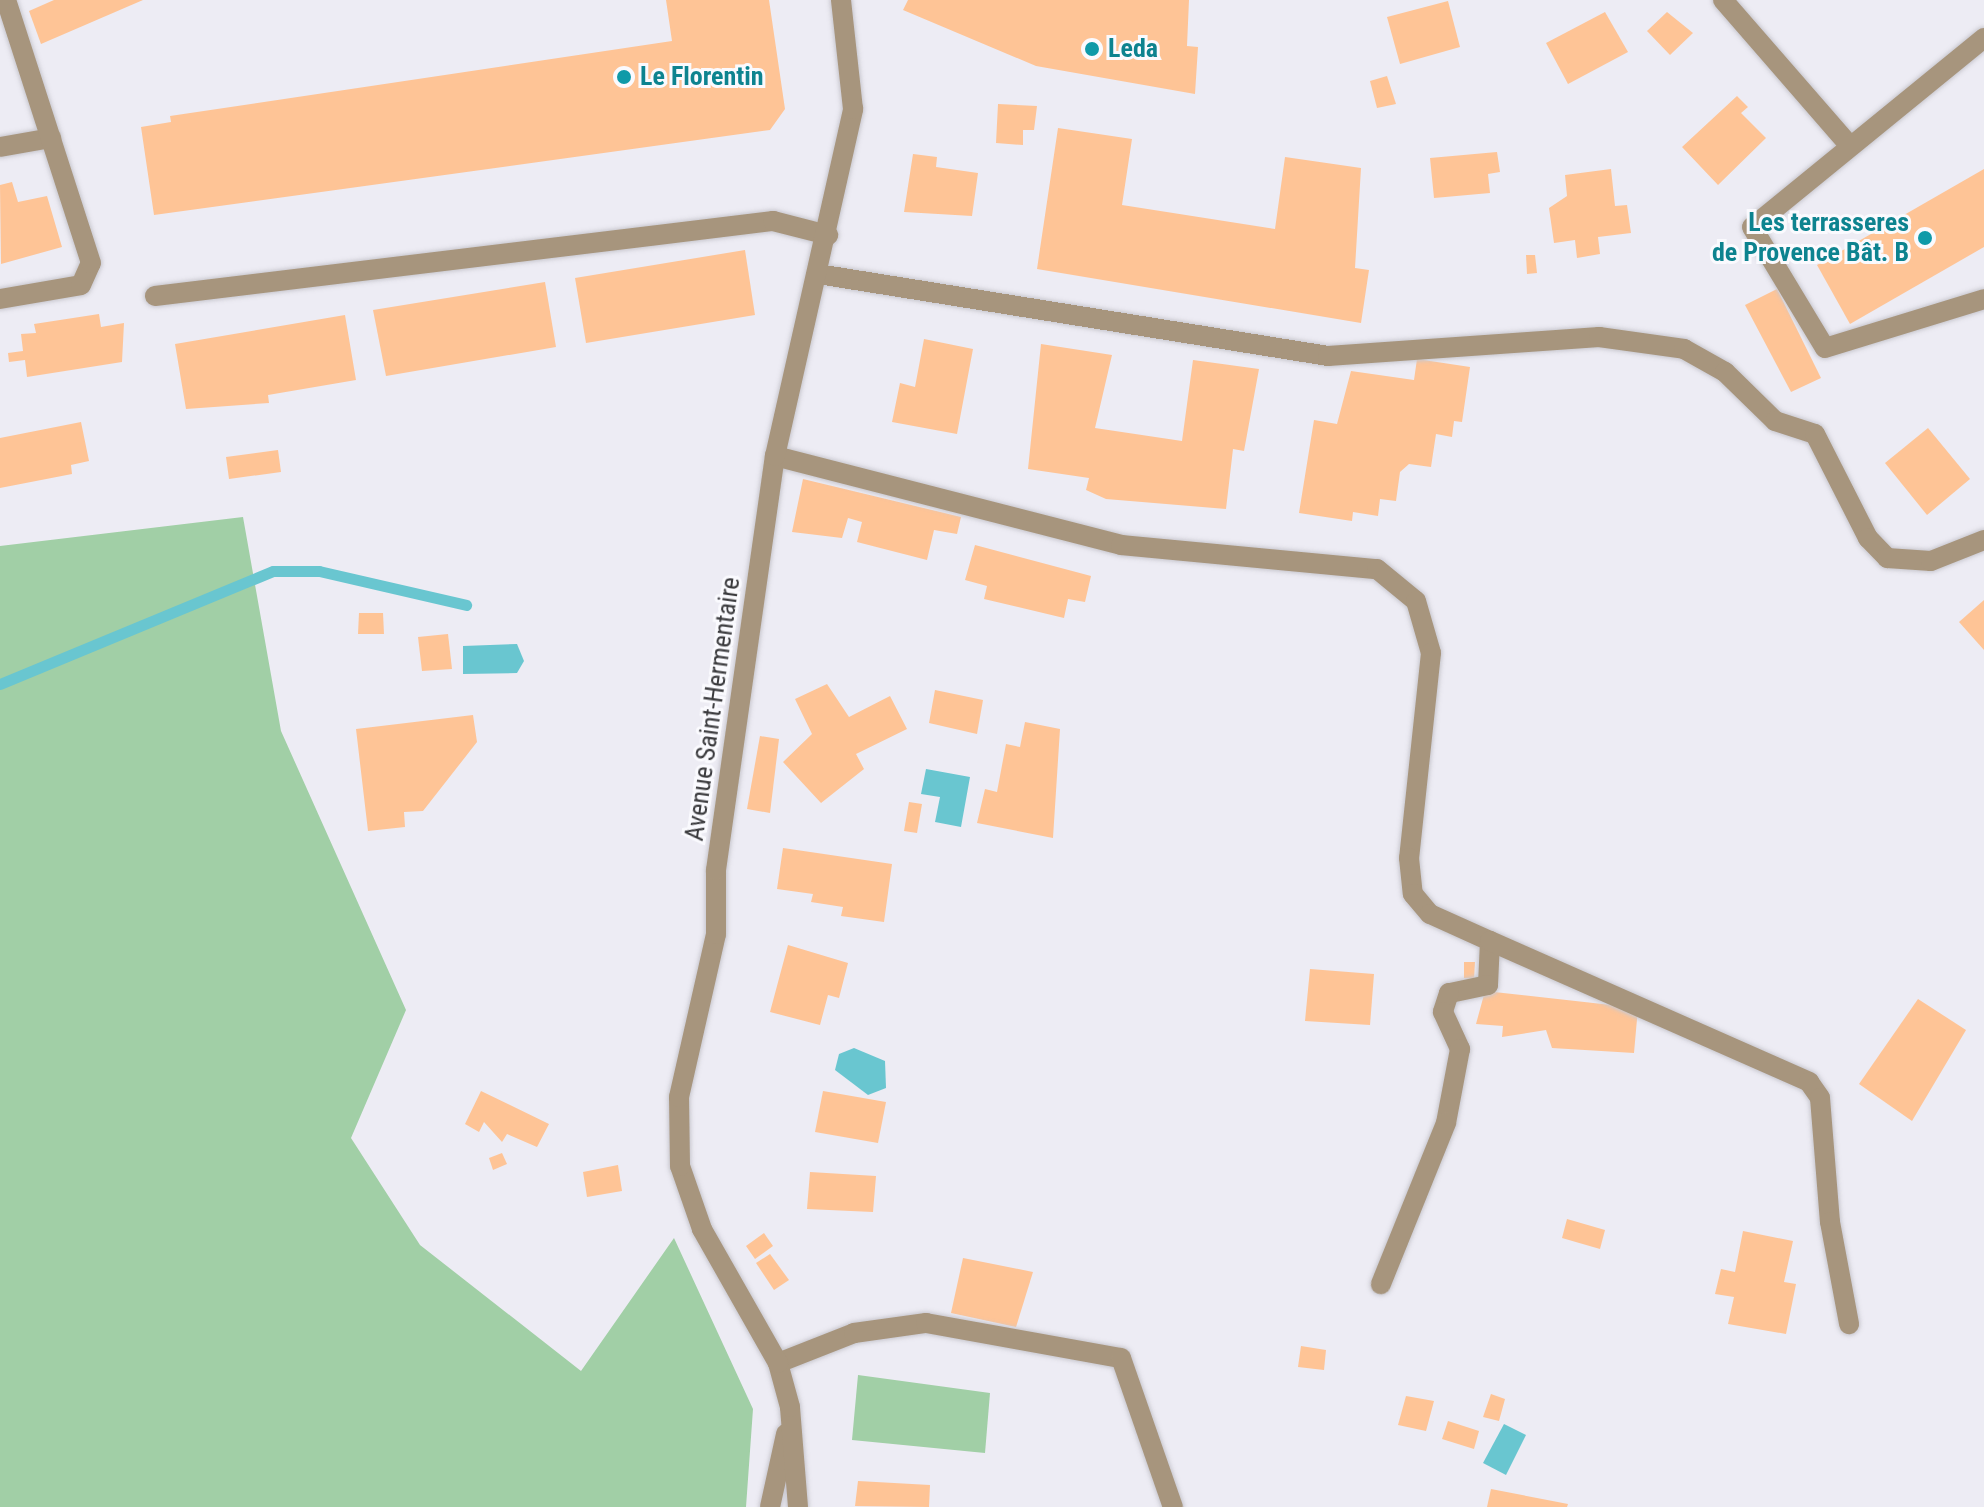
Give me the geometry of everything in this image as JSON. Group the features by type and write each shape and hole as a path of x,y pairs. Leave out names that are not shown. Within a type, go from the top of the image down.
{"street":[{"path":"0,299 81,285 91,263 6,0"},
{"name":"Avenue Saint-Hermentaire","path":"798,1507 790,1407 778,1363 702,1229 680,1166 679,1097 716,934 716,870 775,456 828,235 853,109 841,0"},
{"path":"1723,0 1849,145"},
{"path":"1984,38 1752,227 1825,348 1984,299"},
{"path":"0,147 51,138"},
{"path":"155,296 773,221 828,235"},
{"path":"818,274 1328,356 1599,337 1684,349 1725,372 1775,421 1815,434 1868,538 1887,558 1931,561 1984,540"},
{"path":"775,456 1121,545 1377,569 1416,601 1431,653 1409,858 1413,894 1430,914 1809,1082 1820,1098 1830,1222 1849,1324"},
{"path":"1381,1284 1446,1123 1460,1049 1443,1012 1449,993 1488,985 1490,941"},
{"path":"778,1363 854,1333 926,1323 1121,1358 1173,1507"},
{"name":"Avenue Saint-Hermentaire","path":"770,1507 790,1407"}],"green space":[{"path":"243,517 281,731 406,1010 351,1138 420,1245 581,1371 674,1238 753,1409 746,1507 0,1507 0,546"},
{"path":"858,1375 990,1393 985,1453 852,1440"}],"water":[{"path":"517,644 524,661 517,673 463,674 463,646"},
{"path":"926,769 970,777 961,827 935,822 940,797 921,794"},
{"path":"854,1048 885,1061 886,1088 868,1095 835,1070 839,1054"},
{"path":"1504,1424 1526,1435 1506,1475 1483,1463"}],"building":[{"path":"54,0 143,0 41,44 29,11"},
{"name":"Le Florentin","path":"666,0 769,0 785,109 770,130 154,215 141,127 171,122 170,116 672,41"},
{"name":"Leda","path":"908,0 1189,0 1187,46 1198,47 1195,94 1036,66 903,10"},
{"path":"1448,1 1460,47 1400,64 1387,17"},
{"path":"1605,12 1628,52 1568,84 1546,43"},
{"path":"1667,12 1693,33 1670,55 1647,31"},
{"path":"1387,76 1396,104 1377,108 1370,81"},
{"path":"1737,96 1748,107 1741,113 1766,138 1718,185 1682,147"},
{"path":"998,104 1037,106 1034,130 1023,130 1023,145 996,143"},
{"path":"1058,128 1132,139 1122,205 1275,229 1285,157 1361,168 1355,268 1369,270 1361,323 1037,269"},
{"path":"1497,152 1500,172 1488,174 1490,193 1434,198 1430,158"},
{"path":"913,154 937,157 936,167 978,173 972,216 904,212"},
{"path":"1611,169 1615,206 1627,205 1631,233 1598,237 1600,254 1577,258 1575,240 1554,243 1549,208 1567,196 1565,175"},
{"name":"Les terrasseres de Provence Bât. B","path":"1984,169 1984,247 1850,324 1817,265"},
{"path":"12,182 18,202 47,196 62,247 1,264 0,185"},
{"path":"745,250 755,315 586,343 575,278"},
{"path":"1526,255 1535,255 1537,273 1527,274"},
{"path":"545,282 556,347 386,376 373,310"},
{"path":"1777,289 1821,378 1791,392 1745,305"},
{"path":"99,314 101,327 124,323 122,362 27,377 25,360 9,362 8,353 23,351 21,334 36,333 34,324"},
{"path":"345,315 356,380 268,395 269,403 186,409 175,344"},
{"path":"924,339 973,349 957,434 892,422 900,383 915,387"},
{"path":"1041,344 1112,355 1095,428 1182,441 1193,360 1259,369 1244,451 1233,449 1226,509 1106,499 1086,490 1089,478 1028,469"},
{"path":"1417,359 1470,367 1462,422 1454,421 1452,437 1436,434 1431,467 1409,464 1400,472 1396,501 1380,499 1378,516 1353,512 1352,521 1299,513 1314,420 1337,424 1351,371 1414,380"},
{"path":"81,422 89,461 71,465 72,474 0,488 0,438"},
{"path":"1928,428 1970,479 1927,515 1885,463"},
{"path":"278,450 281,472 229,479 226,457"},
{"path":"803,479 961,517 957,534 934,530 927,560 857,542 862,522 848,518 842,538 792,532"},
{"path":"975,545 1091,576 1085,602 1068,599 1064,618 984,599 987,586 965,580"},
{"path":"1984,600 1984,650 1959,622"},
{"path":"359,613 383,613 384,634 358,634"},
{"path":"448,634 452,669 422,671 418,637"},
{"path":"827,684 849,717 890,696 907,729 856,754 864,769 821,803 783,762 812,734 795,699"},
{"path":"935,690 983,700 977,734 929,723"},
{"path":"473,715 477,742 423,811 404,812 405,827 368,831 356,729"},
{"path":"1025,722 1060,729 1053,838 977,823 985,789 997,792 1006,744 1020,747"},
{"path":"760,736 779,739 770,813 747,809"},
{"path":"909,802 922,804 917,833 904,831"},
{"path":"783,848 892,864 884,922 841,916 843,907 811,902 813,894 777,889"},
{"path":"788,945 848,963 839,998 828,995 820,1025 770,1012"},
{"path":"1464,962 1475,962 1474,979 1464,978"},
{"path":"1310,969 1374,974 1370,1025 1305,1021"},
{"path":"1485,991 1638,1008 1634,1053 1552,1048 1546,1030 1502,1037 1503,1026 1476,1024"},
{"path":"1918,999 1966,1030 1912,1121 1859,1084"},
{"path":"481,1091 549,1124 537,1147 507,1134 502,1142 484,1122 479,1132 465,1124"},
{"path":"823,1091 886,1102 878,1143 815,1132"},
{"path":"502,1153 507,1164 493,1170 489,1158"},
{"path":"618,1165 622,1191 587,1197 583,1172"},
{"path":"810,1172 876,1176 873,1212 807,1209"},
{"path":"1567,1219 1605,1230 1600,1249 1562,1238"},
{"path":"1743,1231 1793,1241 1784,1282 1796,1284 1786,1334 1728,1324 1734,1297 1715,1294 1721,1269 1735,1272"},
{"path":"764,1233 773,1246 755,1259 746,1246"},
{"path":"770,1254 789,1280 774,1290 756,1263"},
{"path":"963,1258 1033,1272 1016,1327 951,1313"},
{"path":"1301,1346 1326,1350 1324,1370 1298,1367"},
{"path":"1491,1394 1505,1399 1499,1421 1483,1417"},
{"path":"1406,1396 1434,1401 1426,1431 1398,1425"},
{"path":"1448,1421 1479,1431 1474,1449 1442,1439"},
{"path":"858,1481 930,1485 929,1507 855,1506"},
{"path":"1491,1489 1568,1504 1567,1507 1487,1507"}],"waterway":[{"path":"0,684 273,571 319,571 466,605"}],"place":[{"name":"Leda","path":"1092,49"},
{"name":"Le Florentin","path":"624,77"},
{"name":"Les terrasseres de Provence Bât. B","path":"1925,238"}]}
